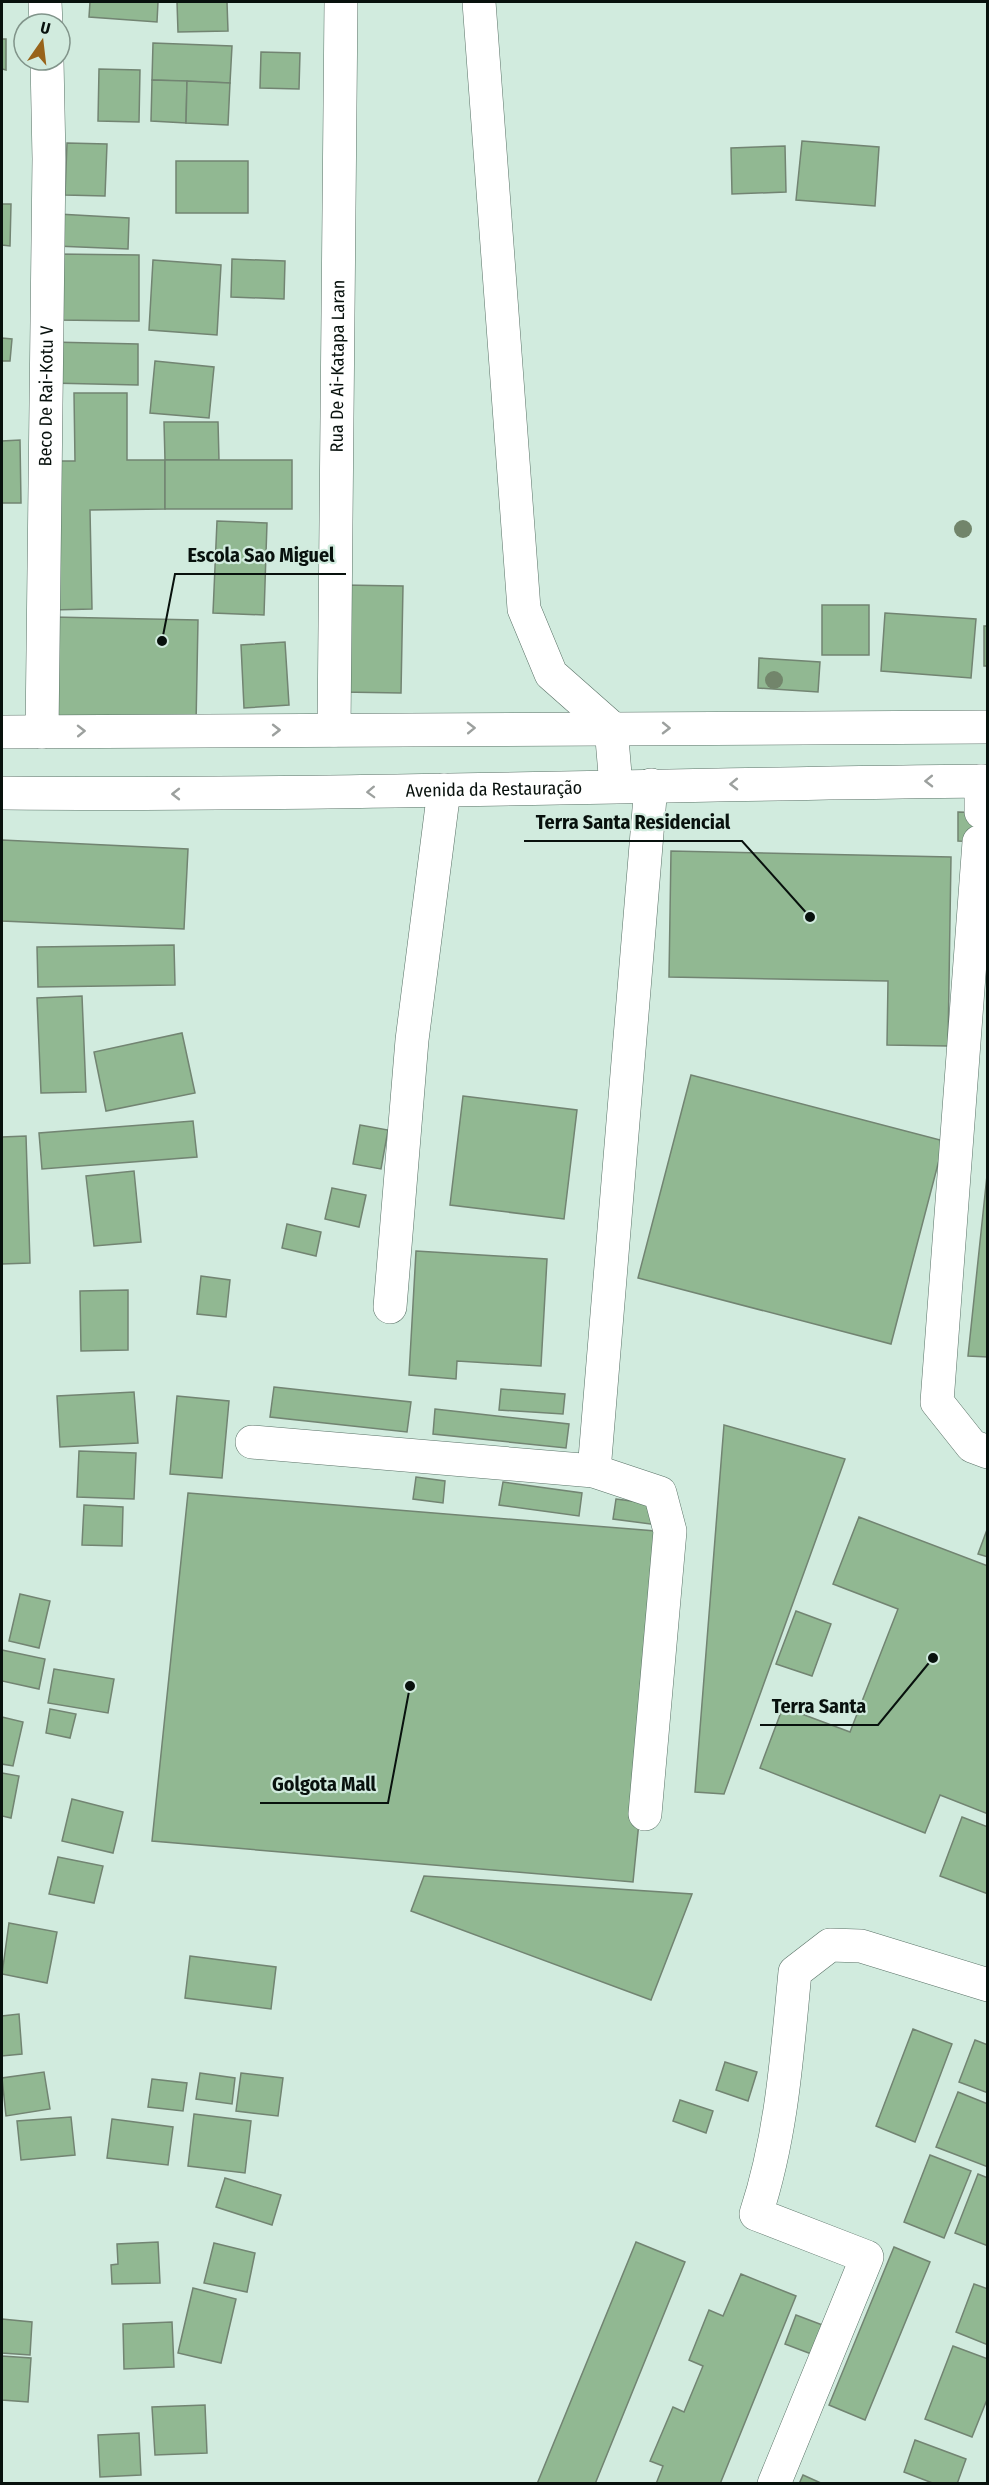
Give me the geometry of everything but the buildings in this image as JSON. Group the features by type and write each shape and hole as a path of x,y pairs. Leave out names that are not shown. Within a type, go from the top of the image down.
{"main road":[{"name":"Rua De Ai-Katapa Laran","path":"334,730 341,2"},
{"path":"479,2 524,609 551,674 611,727 616,786"},
{"name":"Beco De Rai-Kotu V","path":"42,732 49,159 46,72"},
{"path":"2,732 611,727 801,729 987,727"},
{"path":"594,1471 651,785"},
{"name":"Avenida da Restauração","path":"2,793 332,794 651,785 982,804"},
{"path":"390,1307 412,1040 444,790"},
{"path":"982,804 937,1402 972,1446 987,1452"},
{"path":"252,1442 594,1471 660,1493 670,1531 645,1814"},
{"path":"774,2484 867,2257 756,2214 770,2172 782,2103 795,1972 830,1945 861,1946 987,1985"}],"place":[{"name":"Escola Sao Miguel","path":"162,641"},
{"name":"Terra Santa Residencial","path":"810,917"},
{"name":"Terra Santa","path":"933,1658"},
{"name":"Golgota Mall","path":"410,1686"}]}
